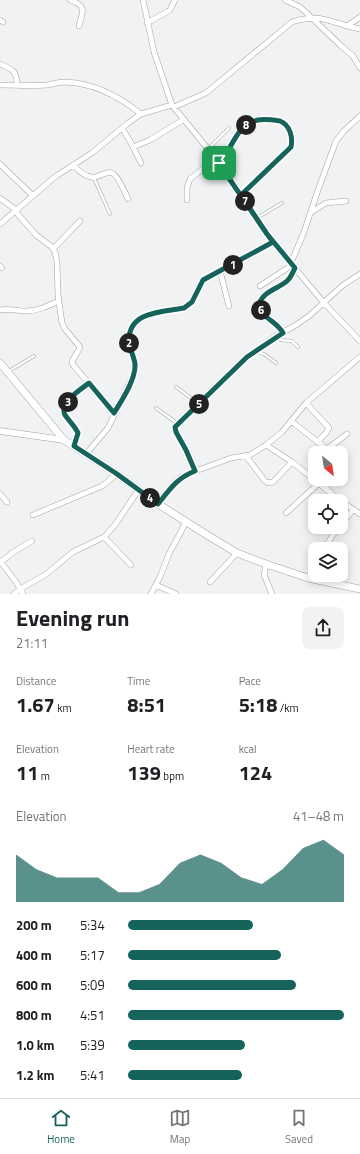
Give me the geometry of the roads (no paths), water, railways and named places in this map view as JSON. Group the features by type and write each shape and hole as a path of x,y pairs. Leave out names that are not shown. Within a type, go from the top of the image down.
{"main road":[{"path":"0,363 8,371 54,430 64,440 117,474 158,504 237,553 308,578"},
{"path":"323,582 360,592"}],"street":[{"path":"70,0 76,2 82,8 83,11 79,26"},
{"path":"143,0 154,52 173,106 217,161 273,242 324,303 360,341"},
{"path":"147,23 170,10 174,0"},
{"path":"286,0 300,8 312,18 353,56 360,68"},
{"path":"347,26 360,17"},
{"path":"0,224 56,176 92,153 141,114 173,106 206,93 292,22 302,19 321,18 360,29"},
{"path":"0,64 14,72 17,78 17,85"},
{"path":"0,85 47,85 66,82 84,84 127,103 141,114"},
{"path":"283,333 280,327 262,314 259,304 268,292 287,281 336,141 360,116"},
{"path":"133,147 150,140 183,120"},
{"path":"187,200 188,183 190,179 226,156 238,133 249,123 258,120 283,122 289,129 292,136 291,147 241,195"},
{"path":"122,128 141,163"},
{"path":"0,164 32,195"},
{"path":"73,165 85,175 94,177 111,172 118,179 128,199"},
{"path":"0,198 16,211 36,235 53,249 57,262 59,301 62,322 65,329 80,347 72,361 73,365 114,413"},
{"path":"310,213 326,203 346,201"},
{"path":"53,249 80,221"},
{"path":"86,454 108,428 114,413 134,375 135,365 128,341 134,322 147,314 184,308 192,302 203,280 273,242"},
{"path":"260,286 293,265"},
{"path":"220,271 230,306"},
{"path":"195,471 175,427 233,370 254,352 296,325 324,303 342,286 360,274"},
{"path":"0,310 36,310 59,301"},
{"path":"158,504 175,482 182,476 231,458 246,456 266,445 282,432 306,403 360,357"},
{"path":"74,446 78,433 64,413 64,408 73,396 89,383"},
{"path":"306,403 329,428 326,434 317,442"},
{"path":"292,421 321,446"},
{"path":"0,431 64,440"},
{"path":"332,446 347,434"},
{"path":"266,445 292,462 308,476"},
{"path":"246,456 268,483 273,482 292,462"},
{"path":"33,516 102,486 117,474"},
{"path":"286,513 316,486"},
{"path":"321,486 332,494"},
{"path":"14,594 45,575 73,552 104,537 115,524 139,489"},
{"path":"0,494 7,502"},
{"path":"348,506 360,514"},
{"path":"348,516 353,510"},
{"path":"151,594 169,554 186,522"},
{"path":"104,537 131,565"},
{"path":"23,594 1,562 12,553 32,541"},
{"path":"210,582 237,553"},
{"path":"266,564 264,575 272,594"},
{"path":"156,585 176,594"}],"lane":[{"path":"208,149 229,128"},
{"path":"94,177 110,214"},
{"path":"257,219 282,203"},
{"path":"276,337 281,340 292,341 298,347"},
{"path":"254,352 264,354 276,363"},
{"path":"8,371 34,356"},
{"path":"176,387 199,404"},
{"path":"156,408 178,424"}]}
